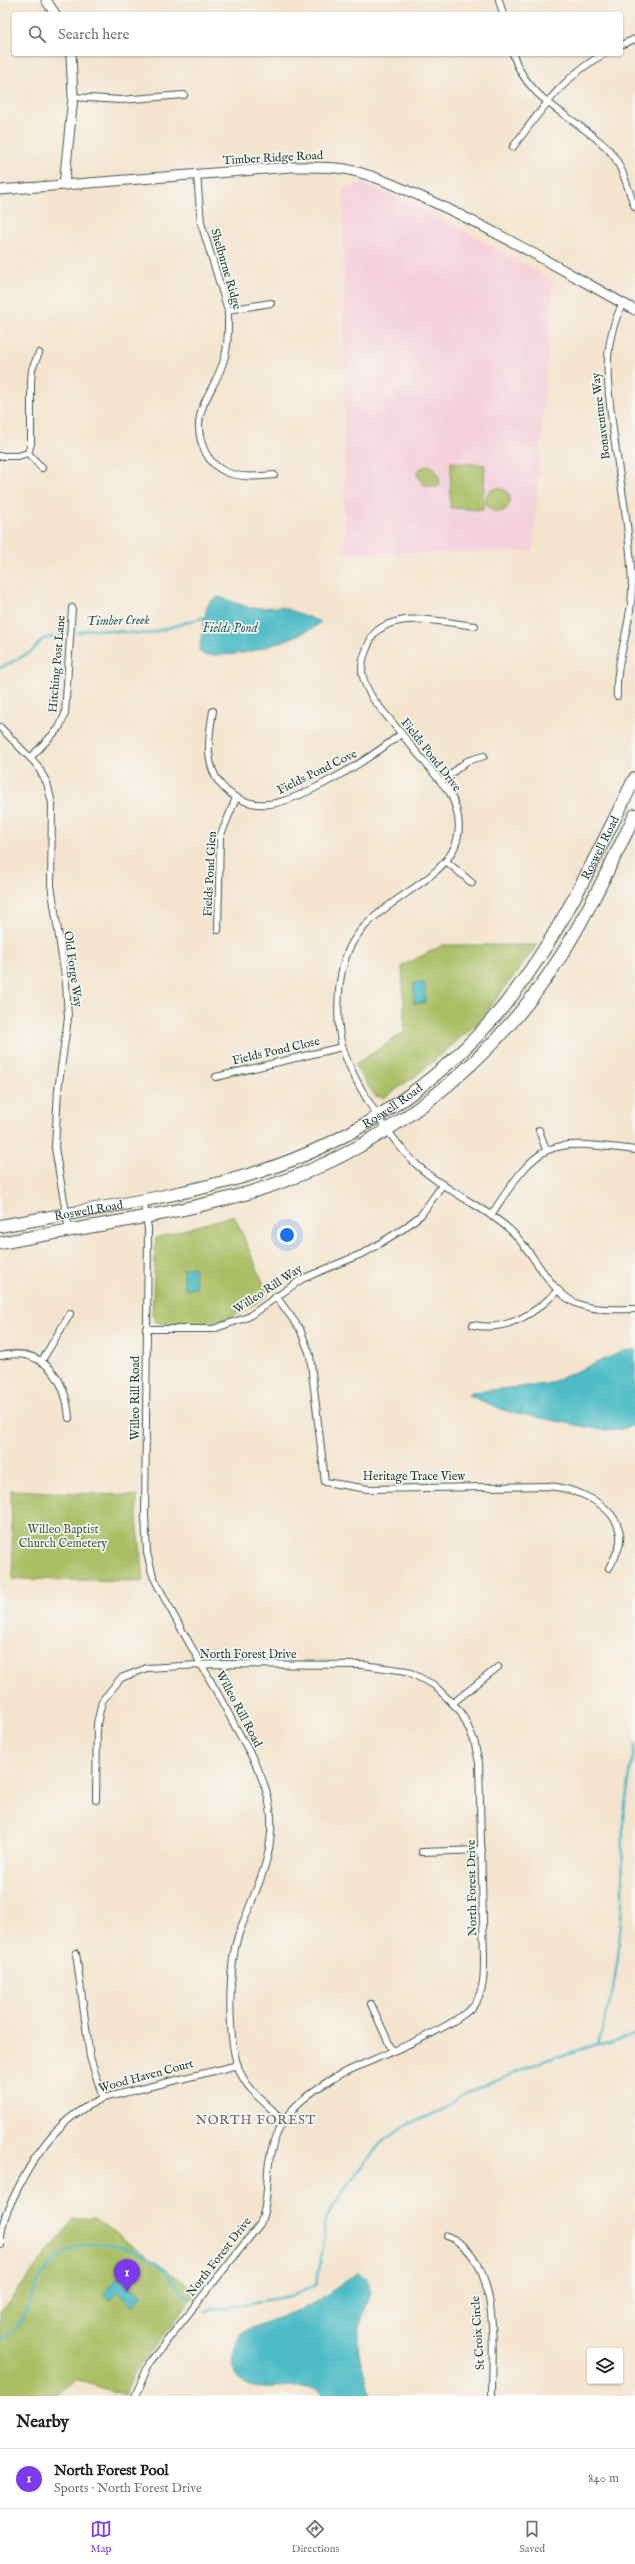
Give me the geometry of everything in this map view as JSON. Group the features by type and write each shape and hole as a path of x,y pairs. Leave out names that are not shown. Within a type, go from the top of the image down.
{"highway":[{"name":"Roswell Road","path":"0,1226 143,1199 254,1174 326,1145 379,1115 424,1083 447,1064 469,1043 510,998 545,948 570,905 632,792 635,778"},
{"name":"Roswell Road","path":"0,1243 220,1201 275,1185 336,1159 388,1130 448,1086 473,1064 525,1006 572,938 635,815"}],"street":[{"path":"46,0 54,12"},
{"path":"499,0 502,12"},
{"path":"623,44 635,39"},
{"path":"64,185 73,97 70,56"},
{"path":"514,56 524,79 547,102 608,150 621,170 635,207"},
{"path":"513,147 547,102 572,76 601,56"},
{"path":"73,97 120,100 184,95"},
{"name":"Timber Ridge Road","path":"0,190 318,166 346,169 370,176 466,217 526,248 635,310"},
{"name":"Shelburne Ridge","path":"197,175 201,223 228,310 225,356 202,407 198,424 200,440 207,457 218,468 230,474 247,477 274,475"},
{"path":"228,310 271,303"},
{"name":"Bonaventure Way","path":"617,696 618,674 630,622 632,581 606,371 611,332 623,303"},
{"path":"28,453 31,444 32,369 39,353"},
{"path":"0,456 18,456 28,453"},
{"path":"28,453 42,468"},
{"name":"Hitching Post Lane","path":"30,757 59,728 65,714 72,608"},
{"name":"Fields Pond Drive","path":"475,626 404,621 385,626 372,636 362,662 363,682 373,699 400,734 441,782 455,804 459,827 453,853 446,862 436,872 371,919 354,941 341,976 342,1047 357,1080 388,1130 415,1163 443,1184 491,1215 518,1238 558,1290 579,1305 601,1308 635,1309"},
{"name":"Fields Pond Cove","path":"213,712 208,751 212,771 224,788 236,798 254,804 283,803 357,767 400,734"},
{"name":"Old Forge Way","path":"0,727 30,757 47,784 52,804 51,885 66,983 68,1018 55,1127 58,1168 69,1230"},
{"path":"441,782 467,761 484,756"},
{"name":"Fields Pond Glen","path":"218,930 220,837 236,798"},
{"path":"446,862 472,883"},
{"name":"Fields Pond Close","path":"216,1077 342,1047"},
{"path":"539,1130 546,1150"},
{"path":"491,1215 519,1173 534,1158 546,1150 560,1145 585,1144 635,1150"},
{"name":"Willeo Rill Way","path":"146,1329 190,1330 222,1327 248,1317 302,1278 366,1252 403,1229 421,1215 443,1184"},
{"name":"Willeo Rill Road","path":"143,1199 148,1228 145,1516 147,1553 159,1587 203,1664 259,1772 268,1798 272,1819 270,1843 265,1865 232,1956 230,1997 238,2064 246,2082 283,2120"},
{"path":"473,1325 486,1327 497,1326 525,1318 539,1308 558,1290"},
{"name":"Heritage Trace View","path":"276,1296 300,1329 310,1355 325,1482 368,1489 548,1486 575,1490 596,1502 616,1522 620,1534 619,1545 609,1568"},
{"path":"41,1362 70,1314"},
{"path":"0,1356 16,1354 41,1362 53,1372 61,1383 66,1395 69,1418"},
{"name":"North Forest Drive","path":"96,1800 97,1724 102,1701 120,1678 138,1670 203,1664 382,1666 407,1671 422,1678 453,1703 468,1725 478,1752 484,1958 480,1994 469,2010 452,2023 392,2050 322,2085 293,2108 283,2120 275,2135 271,2149 266,2199 260,2224 150,2362 135,2396"},
{"path":"453,1703 498,1667"},
{"path":"422,1852 482,1850"},
{"path":"76,1953 90,2057 103,2098"},
{"path":"372,2004 392,2050"},
{"name":"Wood Haven Court","path":"1,2245 2,2220 39,2150 64,2120 86,2105 103,2098 238,2064"},
{"name":"St Croix Circle","path":"447,2236 466,2245 484,2281 492,2327 492,2396"}],"shaded area":[{"path":"365,183 455,225 553,281 533,551 345,554 343,188"}],"green space":[{"path":"451,462 485,465 483,510 450,508"},
{"path":"428,465 436,470 439,475 439,485 436,488 424,485 417,475 418,470"},
{"path":"498,488 506,492 510,500 506,508 498,512 490,508 486,500 490,492"},
{"path":"443,945 537,945 478,1023 418,1074 384,1098 375,1096 354,1065 405,1032 402,966"},
{"path":"234,1215 268,1294 248,1309 218,1321 194,1324 162,1324 156,1322 152,1314 156,1238"},
{"name":"Willeo Baptist Church Cemetery","path":"11,1490 137,1496 137,1519 144,1581 13,1579"},
{"path":"95,2218 197,2292 133,2375 125,2395 74,2379 56,2396 0,2396 0,2313 73,2220"}],"water":[{"name":"Fields Pond","path":"219,597 250,608 282,607 321,622 296,636 250,652 203,655 199,650 207,607 211,601"},
{"path":"414,983 425,983 425,1003 414,1003"},
{"path":"194,1267 196,1288 185,1289 183,1268"},
{"path":"635,1350 635,1425 622,1429 604,1430 506,1411 468,1395 472,1392 547,1384 624,1351"},
{"path":"359,2272 365,2277 369,2284 370,2290 367,2305 358,2329 358,2345 360,2358 371,2396 323,2396 320,2391 313,2387 258,2387 248,2385 235,2375 233,2364 234,2353 241,2332 312,2305"},
{"path":"118,2277 142,2296 132,2307 117,2292 110,2299 103,2293"}],"waterway":[{"name":"Timber Creek","path":"77,633 91,629 147,634 205,617"},
{"name":"Timber Creek","path":"0,668 31,652 43,639 62,635"},
{"path":"598,2044 612,1995 618,1957 622,1907 623,1818 635,1744"},
{"path":"206,2311 295,2295 317,2283 325,2235 325,2220 345,2188 384,2139 406,2125 441,2111 461,2096 543,2061 598,2044 611,2044 635,2033"},
{"path":"0,2341 9,2335 22,2319 38,2283 54,2260 68,2251 83,2245 116,2245 147,2257 172,2278 189,2299"}],"place":[{"name":"North Forest Pool","path":"127,2292"}],"district":[{"name":"NORTH FOREST","path":"256,2120"}]}
